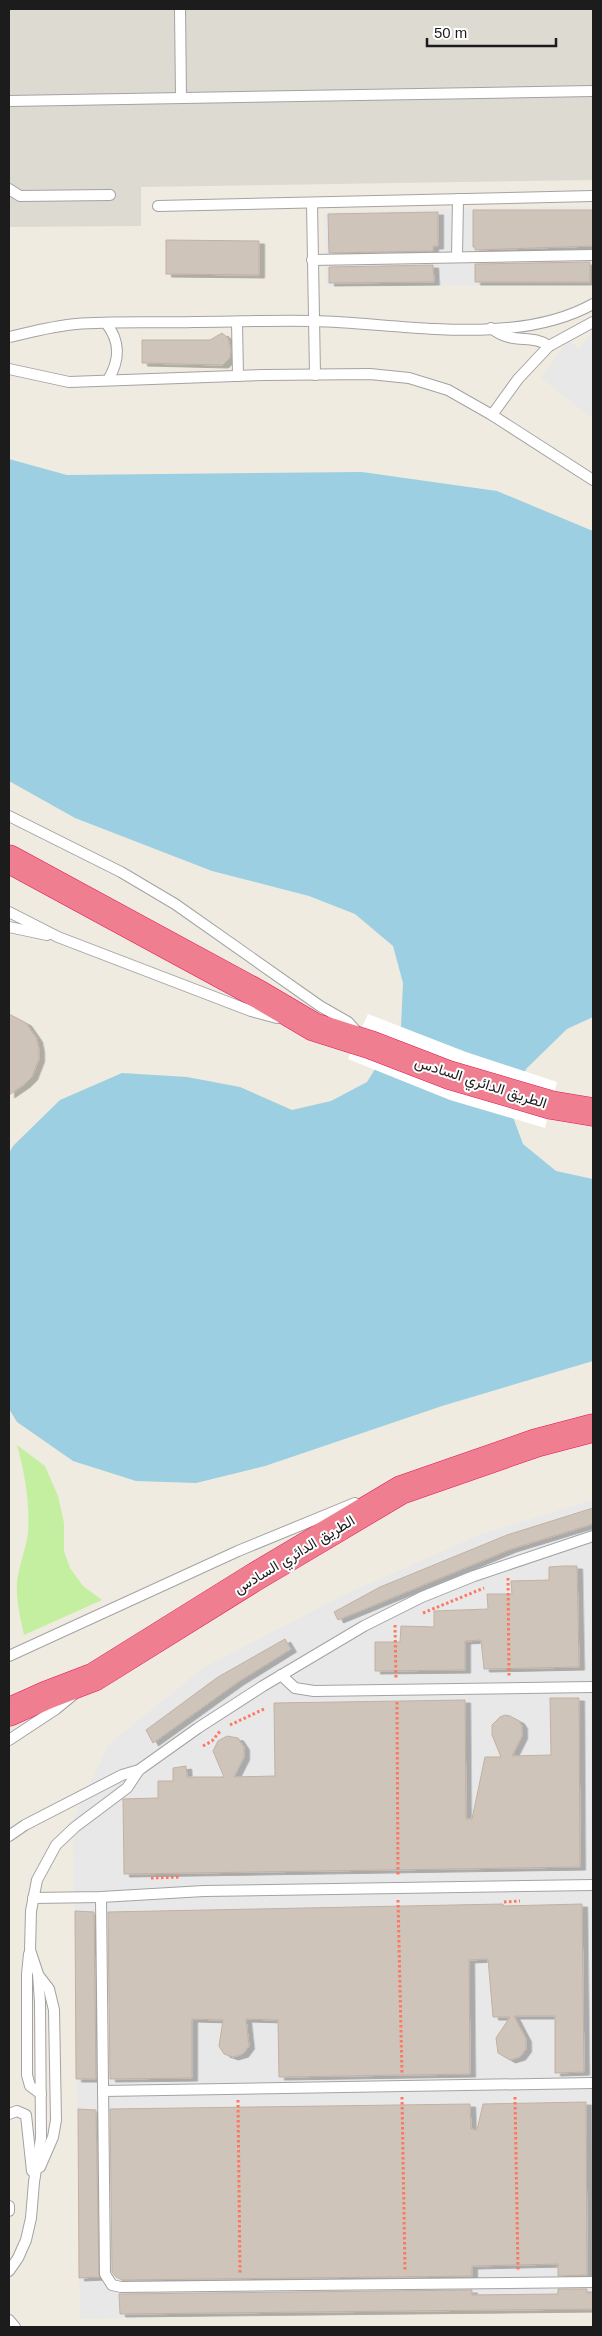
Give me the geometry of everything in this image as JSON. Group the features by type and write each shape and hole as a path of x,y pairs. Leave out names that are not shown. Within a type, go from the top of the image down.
{"highway":[{"name":"الطريق الدائري السادس","path":"18,863 249,989 314,1027 449,1074 551,1105 593,1112"},
{"name":"الطريق الدائري السادس","path":"9,1712 46,1695 94,1677 284,1558 401,1490 536,1443 593,1428"}],"lane":[{"path":"180,9 181,98"},
{"path":"9,101 593,91"},
{"path":"9,189 20,196 110,195"},
{"path":"158,206 593,196"},
{"path":"458,199 458,256"},
{"path":"312,203 315,375"},
{"path":"312,260 593,255"},
{"path":"9,337 63,325 106,323 314,321 434,330 491,328 543,322 564,317 593,304"},
{"path":"237,322 238,376"},
{"path":"492,415 518,379 549,346 593,322"},
{"path":"106,323 114,334 118,355 114,371 108,380"},
{"path":"491,328 500,335 510,339 538,340 549,346"},
{"path":"9,369 69,382 238,376 370,374 409,378 448,390 492,415 593,480"},
{"path":"9,816 121,872 190,913 312,1000 348,1022 378,1048"},
{"path":"9,912 58,937 250,1011 314,1027"},
{"path":"9,927 58,937"},
{"path":"9,1656 238,1551 356,1503 401,1490"},
{"path":"9,1836 26,1824 122,1775 139,1770 198,1728 281,1675 390,1613 422,1597 504,1565 593,1536"},
{"path":"281,1675 292,1686 303,1690 593,1687"},
{"path":"9,1740 56,1709 94,1677"},
{"path":"41,2094 30,2086 27,2075 27,1974 33,1898 42,1868 56,1845 75,1826 127,1788 139,1770"},
{"path":"33,1898 101,1897 204,1891 593,1885"},
{"path":"101,1897 105,2274 108,2282 121,2287 593,2282"},
{"path":"9,2271 18,2258 26,2240 31,2218 41,2138 40,2002 38,1974 30,1950"},
{"path":"34,2182 53,2137 56,2120 53,2005 49,1990 38,1974"},
{"path":"104,2091 593,2083"},
{"path":"9,2114 17,2111 22,2112 28,2120 34,2182"},
{"path":"9,2206 9,2211"},
{"path":"9,2320 15,2327"}],"path":[{"path":"504,1565 508,1578 510,1688"},
{"path":"500,1582 516,1576"},
{"path":"418,1616 492,1585"},
{"path":"390,1613 395,1626 397,1690 398,1888 405,2284"},
{"path":"388,1630 403,1623"},
{"path":"203,1746 214,1740 224,1728 264,1709"},
{"path":"515,2084 518,2283"},
{"path":"238,2088 240,2286"}],"shaded area":[{"path":"9,9 593,9 593,180 141,187 141,226 9,227"},
{"path":"593,206 593,280 584,285 326,286 324,212"},
{"path":"593,331 593,419 541,378 568,341 580,349"},
{"path":"593,1500 593,2307 80,2319 73,1820 109,1744 203,1668 344,1595 479,1535"}],"green space":[{"path":"17,1445 45,1466 58,1496 64,1523 64,1551 70,1568 83,1586 102,1600 24,1635 18,1602 17,1582 28,1533 28,1500"}],"water":[{"path":"9,459 67,475 362,472 497,491 593,531 593,1017 567,1029 526,1069 510,1109 523,1144 556,1171 593,1179 593,1361 442,1406 265,1466 196,1483 136,1481 73,1461 17,1422 9,1409 9,1153 13,1146 60,1100 122,1073 187,1077 240,1087 292,1110 331,1101 367,1082 401,1027 403,983 393,946 355,914 309,896 212,871 75,818 9,781"}],"pier":[{"path":"368,1014 466,1052 557,1082 545,1128 450,1100 348,1059"}],"building":[{"path":"473,210 593,210 593,246 475,250 475,247 473,247"},
{"path":"438,212 438,246 433,246 433,251 329,253 328,214"},
{"path":"166,240 259,241 259,275 166,274"},
{"path":"590,262 590,282 475,282 475,264"},
{"path":"433,265 434,282 329,283 329,267"},
{"path":"222,333 228,338 231,350 230,358 223,365 142,363 142,340 210,340"},
{"path":"9,1014 26,1023 37,1039 39,1059 32,1077 9,1095"},
{"path":"593,1508 593,1524 511,1549 338,1620 334,1612 380,1587 507,1535"},
{"path":"577,1566 579,1667 484,1669 481,1640 465,1641 465,1670 375,1671 375,1642 400,1642 401,1626 434,1627 434,1611 488,1609 487,1594 512,1594 511,1581 549,1580 549,1567"},
{"path":"285,1639 291,1649 238,1682 153,1743 146,1730 218,1677"},
{"path":"550,1698 579,1698 580,1867 124,1874 123,1799 158,1798 158,1781 173,1781 173,1768 186,1766 187,1777 224,1777 213,1751 218,1741 227,1736 238,1738 244,1747 244,1757 234,1777 275,1776 274,1703 465,1700 466,1819 472,1819 485,1757 501,1757 492,1735 492,1725 505,1715 519,1721 522,1726 522,1736 512,1756 551,1755"},
{"path":"503,1904 503,1906 582,1904 584,2072 555,2073 555,2016 514,2016 526,2039 526,2049 520,2057 510,2060 498,2053 496,2038 510,2017 493,2017 488,1959 469,1960 470,2074 279,2077 278,2020 246,2019 249,2046 243,2054 233,2057 224,2054 219,2046 223,2020 192,2019 192,2078 110,2079 108,1912"},
{"path":"75,1911 94,1912 96,2079 76,2079"},
{"path":"586,2102 587,2275 558,2276 558,2264 472,2266 472,2276 122,2280 112,2272 110,2109 470,2104 471,2129 477,2130 483,2104"},
{"path":"78,2109 96,2110 99,2277 79,2278"},
{"path":"558,2289 587,2289 587,2293 593,2293 593,2309 120,2314 119,2294 472,2290 472,2295 558,2294"}]}
